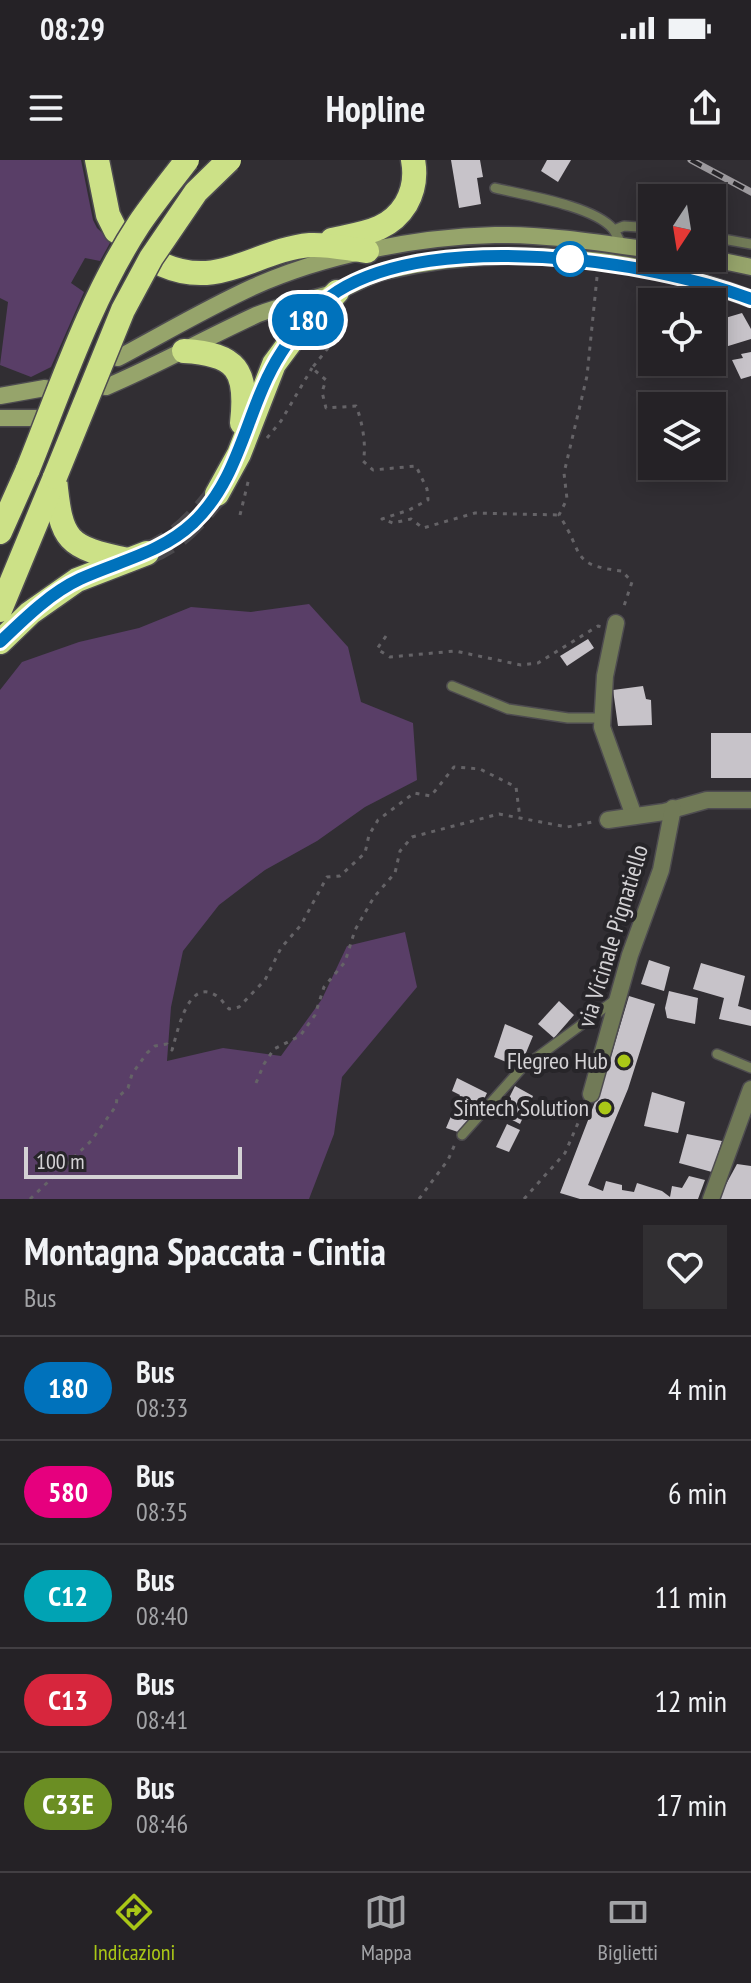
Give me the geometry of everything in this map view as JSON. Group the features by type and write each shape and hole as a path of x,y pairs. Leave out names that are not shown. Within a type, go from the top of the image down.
{"highway":[{"path":"97,160 108,215 116,231"},
{"path":"0,532 103,291 138,225 187,160"},
{"path":"0,610 123,310 151,258 196,192 229,160"},
{"path":"163,265 190,275 218,272 380,229 394,220 409,198 415,184 413,160"},
{"path":"311,245 367,251"},
{"path":"217,494 245,461 260,395 279,356 314,313 338,299"},
{"path":"184,351 212,352 234,365 245,401 245,461"},
{"path":"0,642 30,613 77,580 137,556 95,553 74,545 61,524 55,477"}],"street":[{"path":"118,358 253,287 286,274 367,251 495,235 555,238 638,248"},
{"path":"106,387 257,315 338,299 382,272 444,259 500,256 614,264 698,282 751,299"},
{"path":"726,262 751,267"},
{"path":"0,396 45,388"},
{"path":"0,418 36,418"},
{"path":"615,626 605,676 602,727 634,816"},
{"name":"via Vicinale Pignatiello","path":"608,820 664,812 707,800 751,800"},
{"name":"via Vicinale Pignatiello","path":"591,1094 642,918 661,870 673,808"},
{"path":"711,1199 751,1089"}],"lane":[{"path":"495,188 557,202 597,217 614,230 622,246"},
{"path":"614,230 624,226 638,227"},
{"path":"726,240 751,244"},
{"path":"452,686 508,709 568,718 603,718"},
{"path":"462,1135 521,1069 618,999"},
{"path":"717,1054 751,1068"}],"path":[{"path":"559,515 567,499 564,473 587,376 597,282"},
{"path":"264,442 281,421 312,368 341,332 344,324 338,312 338,299"},
{"path":"312,368 326,380 322,392 326,408 356,406 362,419 363,461 373,470 416,466 427,489 428,500 382,519 393,523 411,519 423,528 475,513 559,515"},
{"path":"240,515 245,461"},
{"path":"386,636 377,649 382,655 390,657 455,651 521,665 538,663 598,626 615,626 632,582 622,571 593,567 581,559 573,536 559,515"},
{"path":"30,1199 91,1141 116,1106 117,1098 128,1088 132,1074 147,1053 155,1046 167,1044 172,1050 181,1015 195,997 206,992 215,995 229,1009 239,1007 265,980 281,948 301,925 327,877 340,876 365,853 369,835 378,820 414,793 431,796 454,767 480,769 516,787 520,818"},
{"path":"256,1083 274,1049 300,1036 315,1015 324,987 345,962 355,930 374,897 395,873 400,851 412,837 499,814 567,827 608,820"},
{"path":"524,1199 565,1153 591,1094"},
{"path":"419,1199 462,1135"}],"shaded area":[{"path":"0,160 81,160 93,220 111,241 100,261 85,258 71,283 84,292 51,367 31,377 0,365 8,302 0,298"},
{"path":"309,604 348,647 361,702 413,723 417,780 365,807 317,841 265,870 219,905 183,951 171,1007 167,1061 223,1048 281,1056 322,999 347,946 405,932 417,987 342,1077 334,1134 309,1199 0,1199 0,690 22,662 79,642 139,628 191,607 251,612"}],"building":[{"path":"451,160 480,160 483,177 477,178 481,204 459,208"},
{"path":"547,160 571,160 558,182 541,171"},
{"path":"742,313 751,329 751,339 726,347 726,318"},
{"path":"751,352 751,376 741,379 732,360 743,358 741,354"},
{"path":"588,639 594,648 567,666 560,656"},
{"path":"643,686 646,699 651,700 652,725 618,726 613,690"},
{"path":"711,733 751,733 751,778 711,778"},
{"path":"649,960 670,967 664,991 641,984"},
{"path":"701,963 745,976 738,1006 751,1010 751,1026 719,1019 724,998 693,989"},
{"path":"669,991 698,998 695,1024 667,1018 665,1008"},
{"path":"629,996 655,1004 628,1089 588,1185 603,1191 606,1181 622,1185 622,1190 634,1192 637,1183 670,1197 672,1186 682,1188 689,1176 705,1180 698,1199 580,1199 560,1193 605,1076"},
{"path":"559,1001 574,1015 554,1038 538,1024"},
{"path":"505,1024 533,1036 523,1060 515,1055 511,1064 494,1057"},
{"path":"457,1078 487,1093 476,1116 458,1132 446,1128 460,1095 452,1091"},
{"path":"515,1086 533,1096 520,1124 501,1114"},
{"path":"652,1092 685,1102 678,1133 644,1126"},
{"path":"507,1124 520,1130 509,1152 496,1147"},
{"path":"687,1134 722,1141 712,1172 679,1163"},
{"path":"737,1164 751,1166 751,1199 718,1199"}],"tunnel":[{"path":"147,553 177,536 217,494"}],"railway":[{"path":"691,160 751,192"}],"bus line":[{"name":"180","path":"0,642 30,613 77,580 162,547 194,523 217,494 239,454 260,395 283,349 314,313 337,292 355,283 382,272 444,259 540,257 648,270 714,286 751,299"}],"place":[{"name":"Flegreo Hub","path":"624,1061"},
{"name":"Sintech Solution","path":"605,1108"}]}
